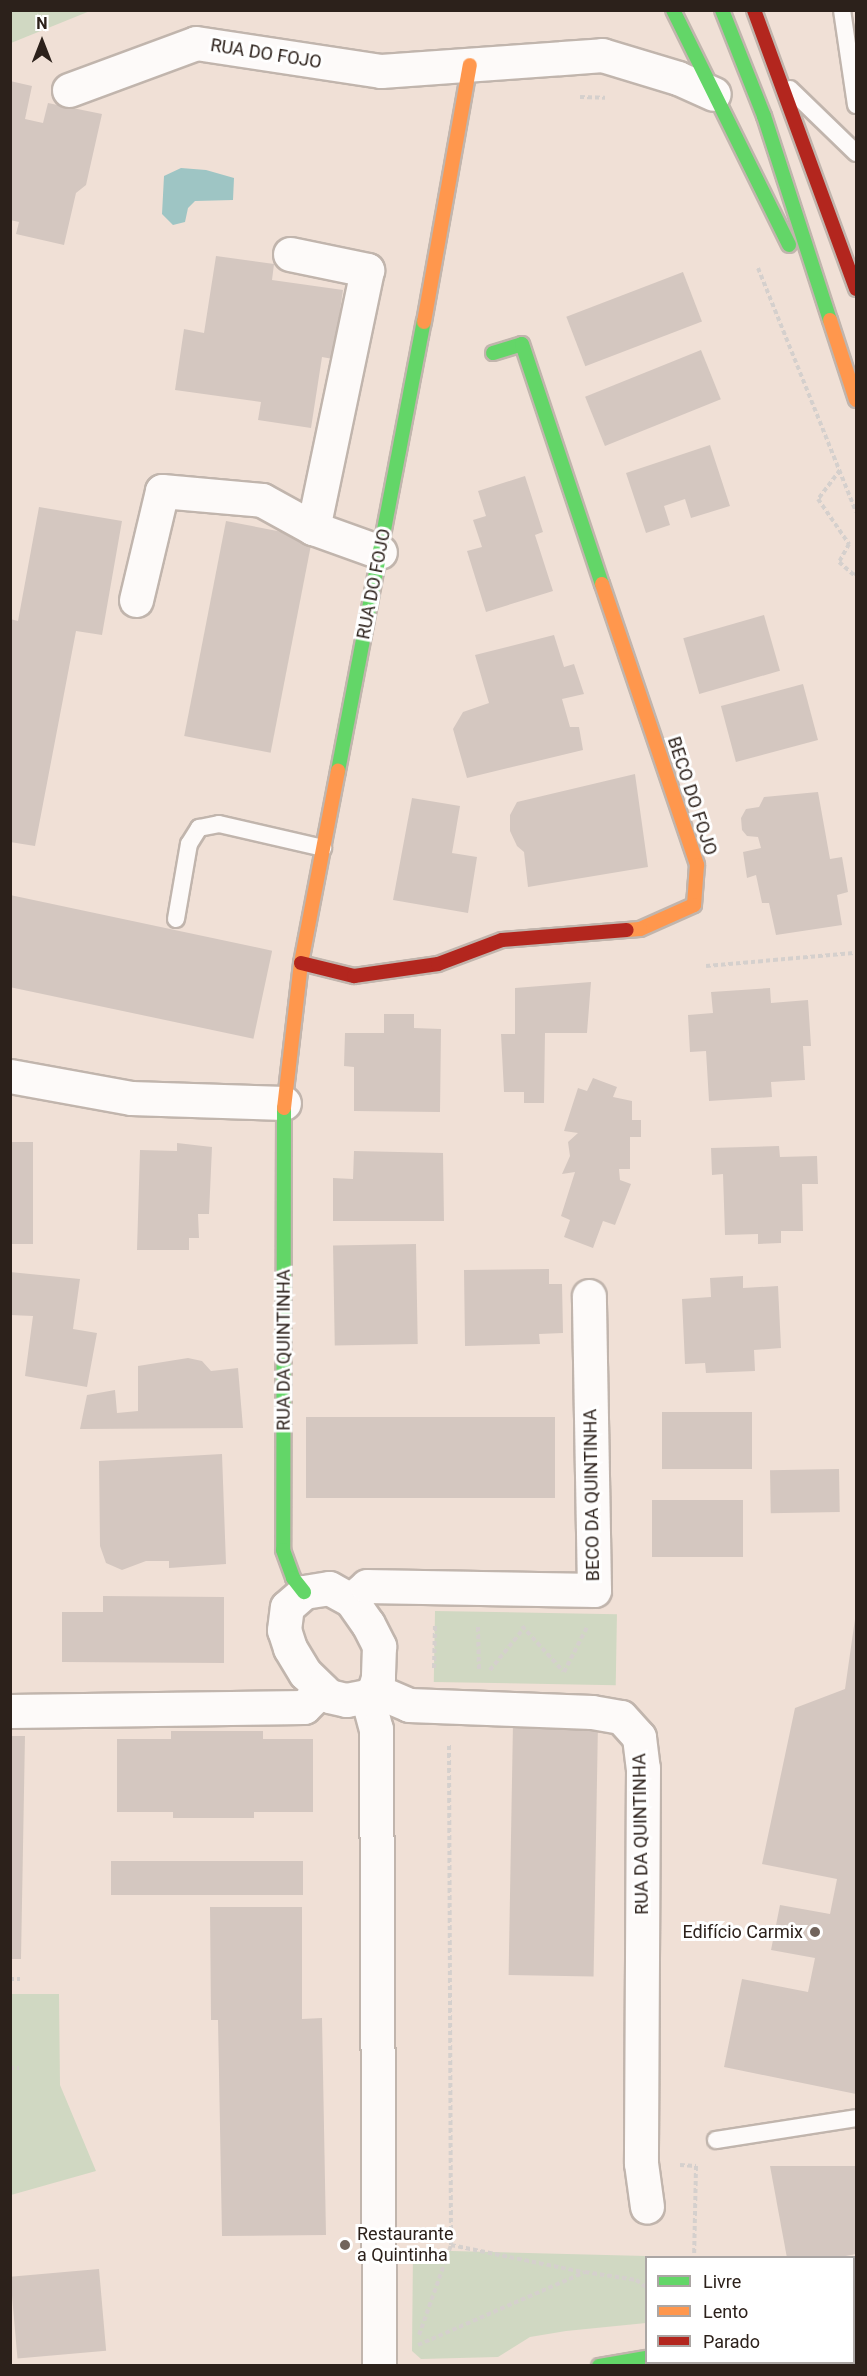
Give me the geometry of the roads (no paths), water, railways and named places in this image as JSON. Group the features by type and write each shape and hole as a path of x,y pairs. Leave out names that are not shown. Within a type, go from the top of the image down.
{"street":[{"path":"673,10 844,357"},
{"path":"722,10 764,116 844,357 856,400"},
{"path":"754,10 856,289"},
{"path":"777,34 781,80"},
{"name":"RUA DO FOJO","path":"69,90 196,43 381,71 602,55 678,78 714,94"},
{"name":"RUA DO FOJO","path":"284,1103 301,963 470,65"},
{"path":"290,254 368,270 313,528"},
{"name":"BECO DO FOJO","path":"301,963 354,976 438,964 502,940 640,929 694,905 698,865 522,344 493,352"},
{"path":"136,600 162,491 262,500 313,528 380,552"},
{"path":"10,1076 131,1098 284,1103"},
{"name":"RUA DA QUINTINHA","path":"284,1103 282,1550 293,1578 304,1593"},
{"name":"BECO DA QUINTINHA","path":"351,1600 367,1586 594,1590 589,1296"},
{"path":"371,1693 346,1700 329,1696 305,1673 290,1648 284,1630 287,1607 304,1593 329,1588 351,1600 368,1624 379,1646 380,1660 371,1693 376,1729 379,2366"},
{"path":"10,1711 304,1707 322,1689"},
{"name":"RUA DA QUINTINHA","path":"371,1693 409,1705 592,1712 621,1717 639,1737 643,1768 641,2163 647,2207"},
{"path":"599,2366 645,2358"}],"lane":[{"path":"842,10 856,105"},
{"path":"781,80 856,153"},
{"path":"176,919 189,844 199,828 219,824 323,848"},
{"path":"716,2140 856,2118"}],"water":[{"path":"181,168 206,170 234,178 233,200 195,201 188,208 185,222 173,225 162,214 164,176"}],"place":[{"name":"Edifício Carmix","path":"815,1932"},
{"name":"Restaurante a Quintinha","path":"345,2245"}]}
